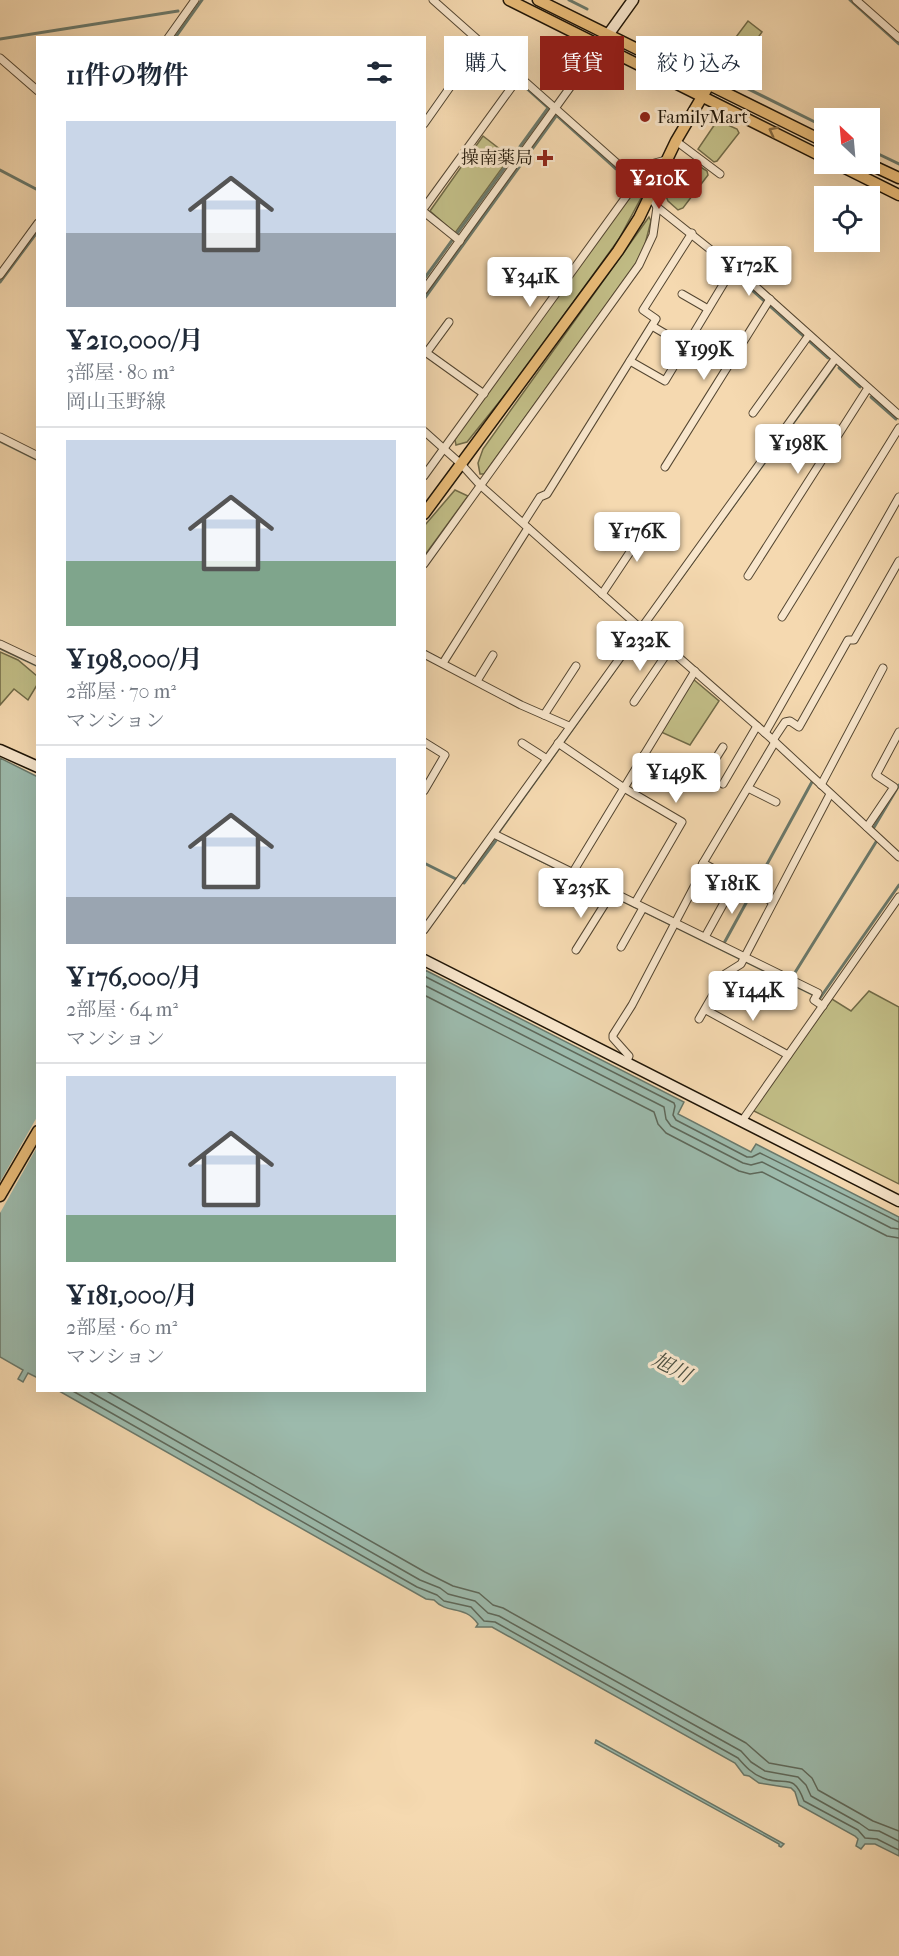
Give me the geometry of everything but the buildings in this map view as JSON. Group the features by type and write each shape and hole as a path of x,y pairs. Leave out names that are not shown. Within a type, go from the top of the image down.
{"main road":[{"path":"509,0 580,36"},
{"path":"538,0 636,48"},
{"path":"624,58 814,152"},
{"path":"426,511 618,251 651,197 666,160 706,90"},
{"path":"719,90 814,137"},
{"path":"880,169 899,178"},
{"path":"857,174 899,195"},
{"path":"0,1196 36,1134"}],"street":[{"path":"169,36 195,0"},
{"path":"433,0 471,36"},
{"path":"608,34 633,0"},
{"path":"856,0 899,38"},
{"path":"0,58 36,89"},
{"path":"528,89 636,183"},
{"path":"426,121 448,90"},
{"path":"426,207 509,90"},
{"path":"426,287 456,238 568,90"},
{"path":"676,141 720,174"},
{"path":"426,473 636,183 651,164 666,160"},
{"path":"651,197 657,207 733,268 807,338 835,359 899,416"},
{"path":"426,561 639,265 646,254 654,228 657,207"},
{"path":"426,212 456,238"},
{"path":"654,228 674,220"},
{"path":"0,275 36,226"},
{"path":"443,663 526,525 540,497 547,494 652,326 656,319 643,310 692,233"},
{"path":"630,360 665,381 733,268"},
{"path":"682,294 708,309"},
{"path":"665,467 768,303"},
{"path":"448,322 426,351 484,394"},
{"path":"652,326 686,346"},
{"path":"753,413 807,338"},
{"path":"426,927 496,835 547,759 560,745 569,726 835,359"},
{"path":"748,576 868,388"},
{"path":"782,616 899,428"},
{"path":"426,433 445,448 480,485 638,626 643,626 755,728 765,733 899,856"},
{"path":"0,437 36,455"},
{"path":"765,733 899,497"},
{"path":"602,594 652,519"},
{"path":"626,524 642,534"},
{"path":"626,1063 629,1056 613,1038 613,1035 697,881 697,875 785,722 790,721 799,727 848,640 854,640 899,561"},
{"path":"0,644 36,661"},
{"path":"634,702 669,652"},
{"path":"426,655 569,726"},
{"path":"477,681 493,655"},
{"path":"543,715 576,666"},
{"path":"821,785 883,668"},
{"path":"573,872 693,673"},
{"path":"723,784 755,728"},
{"path":"867,827 894,787 876,775 899,732"},
{"path":"426,743 445,755 426,788"},
{"path":"522,743 547,759"},
{"path":"560,745 624,788 682,822 635,903"},
{"path":"644,755 699,785 723,747"},
{"path":"0,750 36,766"},
{"path":"748,788 776,802"},
{"path":"699,1019 725,974 743,960 830,794"},
{"path":"496,835 635,903 672,924 705,937 743,960 816,996 814,1000 823,1006"},
{"path":"704,863 773,903"},
{"path":"705,937 736,881"},
{"path":"576,950 612,892"},
{"path":"742,1121 899,897"},
{"path":"621,947 643,908"},
{"path":"426,961 899,1201"},
{"path":"706,1010 788,1055"}],"shaded area":[{"path":"748,21 762,32 759,36 737,36"},
{"path":"721,122 737,129 739,133 714,162 698,149 715,124"},
{"path":"483,136 510,157 455,233 430,211"},
{"path":"691,161 707,171 708,175 683,208 678,210 666,196"},
{"path":"654,166 657,168 619,239 516,381 467,442 456,445 455,440 459,433"},
{"path":"649,217 651,221 644,248 635,265 484,474 480,474 478,463 483,449"},
{"path":"455,490 468,496 426,554 426,524"},
{"path":"0,652 18,660 36,675 36,687 28,700 14,689 0,705"},
{"path":"693,679 719,701 690,745 661,732"},
{"path":"869,991 899,1007 899,1184 754,1111 832,999 851,1011"}],"water":[{"path":"0,758 36,776 36,1377 28,1373 23,1382 18,1379 23,1370 0,1357"},
{"name":"旭川","path":"426,971 684,1102 678,1114 751,1152 756,1144 899,1217 899,1856 875,1844 865,1844 861,1849 856,1846 858,1839 855,1836 799,1805 795,1792 791,1788 759,1783 744,1775 735,1763 492,1627 476,1627 478,1624 467,1614 439,1605 434,1600 426,1599 61,1392 426,1392"},
{"path":"596,1740 784,1844 779,1846 595,1743"}],"pier":[{"path":"36,1119 36,1149 0,1213 0,1182"}],"waterway":[{"path":"176,36 202,0"},
{"path":"569,0 587,9"},
{"path":"850,0 899,44"},
{"path":"0,39 178,11"},
{"path":"528,89 616,169"},
{"path":"750,90 814,122"},
{"path":"426,276 548,108"},
{"path":"426,296 556,116"},
{"path":"880,155 899,164"},
{"path":"0,170 36,189"},
{"path":"0,282 36,234"},
{"path":"744,283 828,358"},
{"path":"657,611 835,365"},
{"path":"839,368 860,387"},
{"path":"871,397 896,419"},
{"path":"0,441 36,459"},
{"path":"496,836 632,646"},
{"path":"0,648 36,665"},
{"path":"754,888 813,780 811,779"},
{"path":"873,829 899,785"},
{"path":"426,864 464,883 497,839 820,998 899,885"},
{"path":"791,979 876,842"},
{"path":"723,945 751,894"}],"place":[{"name":"FamilyMart","path":"645,117"},
{"name":"操南薬局","path":"545,158"}]}
